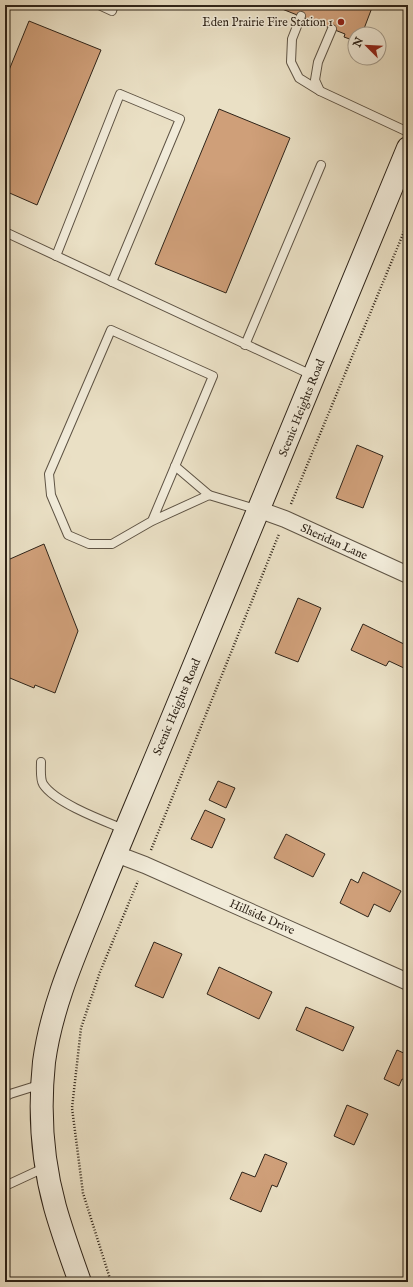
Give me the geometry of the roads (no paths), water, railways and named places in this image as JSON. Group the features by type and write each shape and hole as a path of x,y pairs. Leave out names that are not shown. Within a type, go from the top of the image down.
{"street":[{"name":"Scenic Heights Road","path":"80,1282 54,1206 46,1167 42,1113 42,1084 47,1042 56,1006 116,854 314,377 403,176 408,148"},
{"name":"Sheridan Lane","path":"260,510 285,519 408,575"},
{"name":"Hillside Drive","path":"116,854 145,865 408,982"}],"lane":[{"path":"99,5 112,11 114,5"},
{"path":"301,16 292,38 291,62 300,78 320,91 408,132"},
{"path":"320,91 315,80 318,62 332,28"},
{"path":"56,256 120,94 180,119 112,282"},
{"path":"245,345 321,165"},
{"path":"5,232 314,377"},
{"path":"152,521 213,376 111,330 49,474 51,496 68,535 89,544 112,544 152,521 209,495"},
{"path":"175,466 209,495 260,510"},
{"path":"41,762 42,782 63,801 126,830"},
{"path":"5,1097 42,1084"},
{"path":"5,1186 46,1167"}],"place":[{"name":"Eden Prairie Fire Station 1","path":"341,22"}]}
